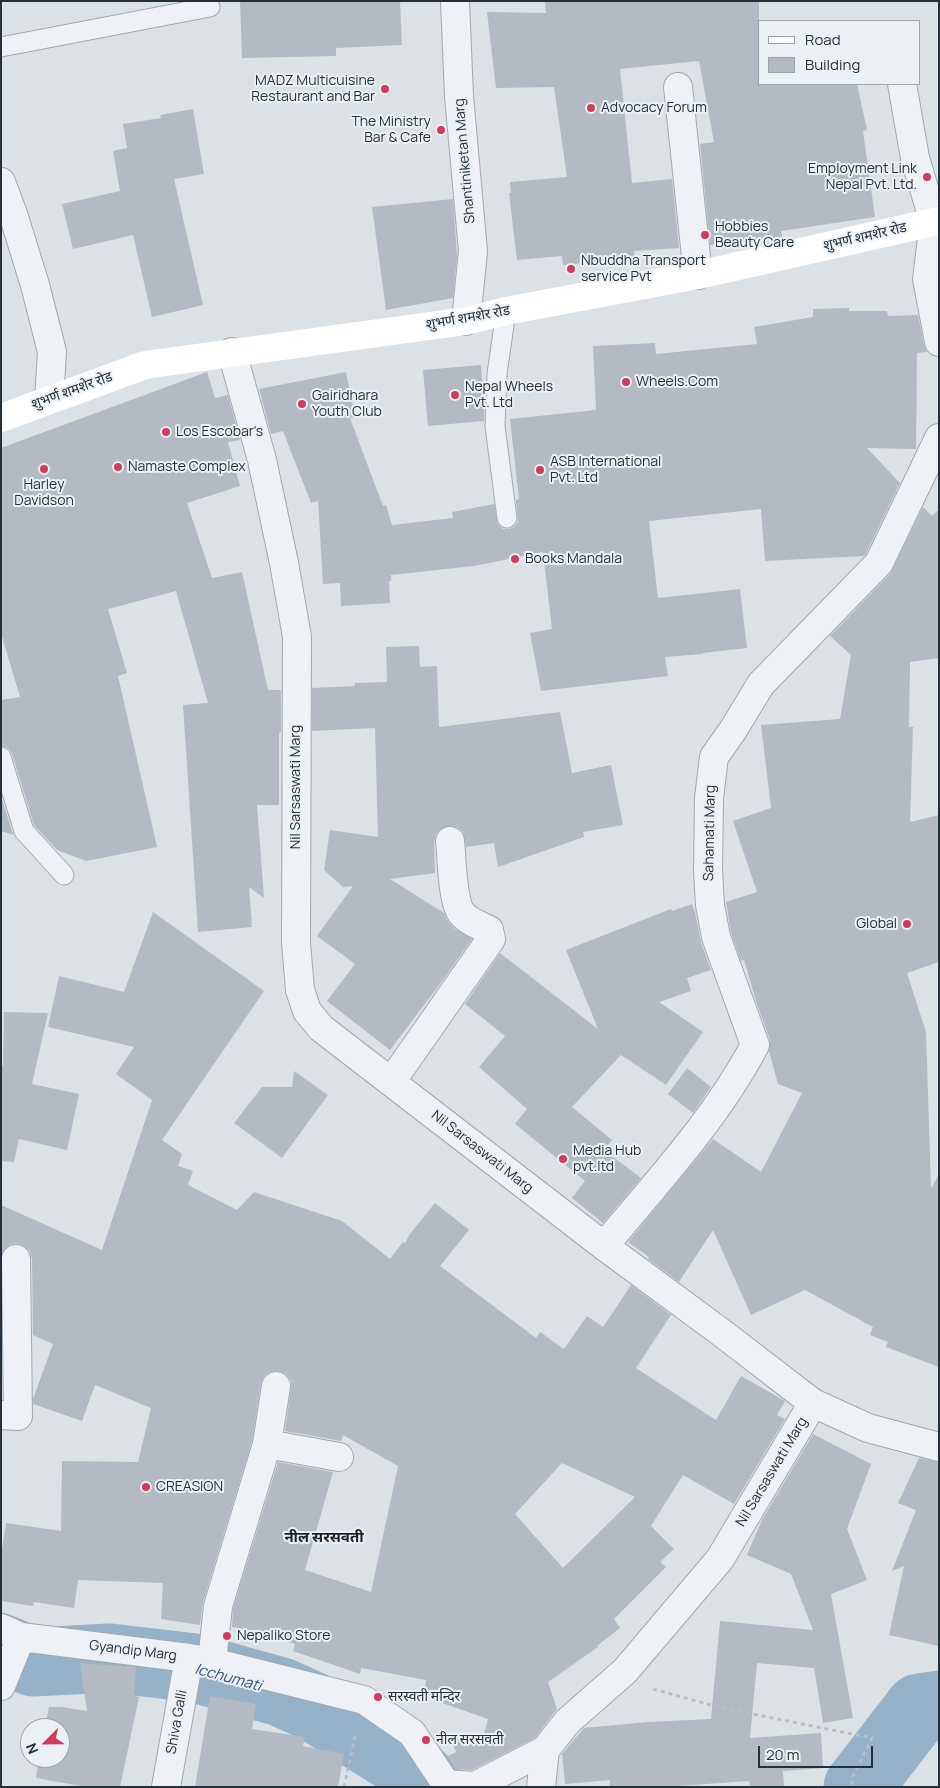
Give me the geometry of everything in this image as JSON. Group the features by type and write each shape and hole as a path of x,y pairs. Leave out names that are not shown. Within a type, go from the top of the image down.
{"main road":[{"name":"शुभर्ण शमशेर रोड","path":"1,418 145,364 466,321 506,311 698,275 936,222"}],"street":[{"name":"Shantiniketan Marg","path":"455,1 459,96 472,251 466,321"},
{"path":"902,85 916,158 936,222 927,279 939,342"},
{"path":"678,88 698,275"},
{"path":"1,182 32,276 52,352 49,399"},
{"name":"Nil Sarsaswati Marg","path":"232,352 262,460 284,563 297,637 296,943 300,990 307,1011 321,1028 604,1246 813,1403 720,1559 625,1671 568,1721 545,1750"},
{"name":"Sahamati Marg","path":"604,1246 700,1128 739,1074 755,1045 716,937 710,905 708,870 709,807 714,757 761,684 879,563 939,438"},
{"path":"391,1082 491,939 489,930 468,919 460,912 456,899 450,841"},
{"path":"1,1415 18,1416 16,1258"},
{"name":"Shiva Galli","path":"166,1787 200,1660 267,1444 276,1386"},
{"path":"813,1403 868,1428 939,1448"},
{"path":"267,1444 339,1458"},
{"path":"3,1681 13,1638"},
{"name":"Gyandip Marg","path":"13,1638 200,1660 364,1700 412,1733 446,1784 475,1786 545,1750"},
{"path":"541,1787 545,1750"}],"lane":[{"path":"1,47 210,7"},
{"path":"506,311 497,374 496,426 507,518"},
{"path":"1,757 24,831 64,875"}],"path":[{"path":"625,1671 634,1684 709,1705 872,1738 852,1778 852,1787"},
{"path":"344,1787 354,1744"}],"building":[{"path":"240,1 400,1 402,45 336,48 336,56 242,58"},
{"path":"545,1 759,1 758,85 857,85 867,130 863,131 875,217 781,231 782,237 710,245 700,144 714,142 699,61 620,69 632,183 672,179 679,248 634,251 635,258 563,265 562,256 517,260 509,193 511,193 510,182 567,177 554,87 496,88 487,12 546,13"},
{"path":"193,109 204,174 174,179 203,305 152,317 133,235 73,249 62,204 120,191 113,151 127,148 123,124 161,118 160,115"},
{"path":"453,199 457,256 453,298 386,310 372,207"},
{"path":"849,308 849,311 887,311 888,316 918,315 927,352 917,353 916,449 867,448 900,483 866,554 864,556 765,561 761,509 649,521 658,598 740,589 747,648 665,657 668,676 541,691 530,633 552,629 543,552 474,566 391,575 391,581 389,581 390,603 341,606 340,583 323,584 318,501 311,503 283,431 271,434 259,389 346,372 355,417 350,418 383,506 386,505 392,525 453,518 452,512 494,504 498,524 503,529 509,529 518,522 516,500 519,499 510,419 596,410 593,346 655,343 656,354 757,344 754,327 813,317 813,309"},
{"name":"Nepal Wheels Pvt. Ltd","path":"481,365 484,421 428,426 423,370"},
{"path":"207,372 215,398 228,395 240,440 228,442 240,486 187,503 212,578 242,572 268,690 281,690 281,732 279,733 279,805 257,805 264,898 249,887 252,927 198,932 183,705 208,703 176,591 108,609 127,673 118,676 157,847 86,861 57,850 34,825 12,754 8,748 1,746 1,700 20,697 1,633 1,448"},
{"path":"923,507 932,516 939,509 939,658 910,662 909,727 913,727 910,822 939,815 939,962 907,973 926,1032 931,1189 939,1174 939,1367 886,1347 888,1342 870,1335 873,1327 805,1290 751,1315 713,1230 679,1282 628,1242 713,1139 761,1172 802,1093 778,1084 769,1051 770,1040 744,960 741,961 731,933 726,902 757,892 733,821 771,808 761,725 840,719 851,655 830,636 890,574"},
{"path":"419,646 420,667 437,666 439,727 560,712 572,773 611,765 623,825 583,832 584,837 498,867 494,843 466,847 463,832 457,827 448,826 441,829 436,834 434,842 435,873 390,879 444,913 455,929 472,939 390,1050 327,1001 355,964 317,936 353,886 343,887 324,870 330,830 378,837 375,728 312,731 312,688 355,686 355,683 387,682 386,647"},
{"path":"1,796 13,834 14,835 1,831"},
{"path":"692,904 701,942 711,970 687,978 691,991 659,1002 703,1032 666,1085 621,1055 572,1107 612,1140 604,1150 641,1178 603,1223 572,1198 585,1181 515,1124 527,1109 479,1067 505,1036 465,1004 500,953 598,1029 566,950 671,909 672,911"},
{"path":"153,912 264,991 162,1140 182,1154 178,1166 193,1171 188,1185 237,1210 254,1192 342,1221 390,1259 403,1242 405,1243 435,1203 469,1230 440,1266 536,1338 540,1332 564,1349 587,1316 603,1327 631,1285 671,1315 636,1368 716,1420 741,1376 785,1401 777,1415 785,1419 734,1504 683,1475 651,1526 674,1549 660,1562 666,1567 614,1619 620,1628 598,1647 548,1682 557,1709 535,1738 472,1770 455,1769 448,1756 456,1752 449,1735 482,1741 488,1719 431,1699 425,1686 426,1680 361,1668 360,1674 293,1651 295,1644 278,1639 278,1635 232,1627 233,1609 278,1462 333,1472 305,1570 371,1592 398,1466 343,1435 341,1441 285,1431 291,1381 286,1374 279,1371 270,1372 264,1376 261,1383 252,1441 203,1602 200,1625 161,1619 163,1583 78,1580 74,1608 34,1602 33,1606 1,1601 1,1556 6,1523 61,1531 62,1461 138,1462 151,1408 95,1385 82,1421 33,1404 33,1399 53,1344 33,1335 32,1259 30,1251 24,1246 15,1243 8,1246 1,1256 1,1205 102,1250 152,1100 116,1074 134,1047 48,1027 59,976 124,992","holes":["562,1463 635,1497 563,1568 515,1514"]},
{"path":"4,1012 48,1013 32,1084 79,1094 67,1150 19,1139 14,1162 1,1161 1,1065 3,1066"},
{"path":"687,1068 711,1087 693,1113 668,1094"},
{"path":"294,1071 328,1095 282,1158 234,1123 262,1087 292,1087"},
{"path":"813,1434 871,1464 847,1529 867,1580 831,1594 853,1718 823,1723 814,1668 757,1663 750,1738 821,1733 823,1768 783,1771 784,1787 750,1787 749,1781 664,1787 610,1787 610,1780 565,1784 562,1754 584,1728 711,1719 720,1621 813,1630 791,1574 747,1555 762,1520"},
{"path":"919,1458 939,1462 939,1646 889,1635 904,1566 892,1571 916,1510 898,1503"},
{"path":"80,1663 136,1667 134,1696 139,1697 120,1787 87,1787 36,1778 38,1768 70,1768 70,1718 47,1718 49,1707 87,1711"},
{"path":"210,1696 256,1704 252,1729 305,1737 303,1746 344,1754 338,1787 195,1787"}],"waterway":[{"name":"Icchumati","path":"1,1648 33,1662 110,1658 195,1668 281,1692 314,1707 410,1767 430,1787"},
{"name":"Icchumati","path":"858,1787 919,1708 939,1705"}],"place":[{"name":"MADZ Multicuisine Restaurant and Bar","path":"385,89"},
{"name":"Advocacy Forum","path":"591,108"},
{"name":"The Ministry Bar & Cafe","path":"441,130"},
{"name":"Employment Link Nepal Pvt. Ltd.","path":"927,177"},
{"name":"Hobbies Beauty Care","path":"705,235"},
{"name":"Nbuddha Transport service Pvt","path":"571,269"},
{"name":"Wheels.Com","path":"626,382"},
{"name":"Nepal Wheels Pvt. Ltd","path":"455,395"},
{"name":"Gairidhara Youth Club","path":"302,404"},
{"name":"Los Escobar's","path":"166,432"},
{"name":"Namaste Complex","path":"118,467"},
{"name":"Harley Davidson","path":"44,469"},
{"name":"ASB International Pvt. Ltd","path":"540,470"},
{"name":"Books Mandala","path":"515,559"},
{"name":"Global","path":"907,924"},
{"name":"Media Hub pvt.ltd","path":"563,1159"},
{"name":"CREASION","path":"146,1487"},
{"name":"Nepaliko Store","path":"227,1636"},
{"name":"सरस्वती मन्दिर","path":"378,1697"},
{"name":"नील सरसवती","path":"426,1740"}],"district":[{"name":"नील सरसवती","path":"324,1538"}]}
